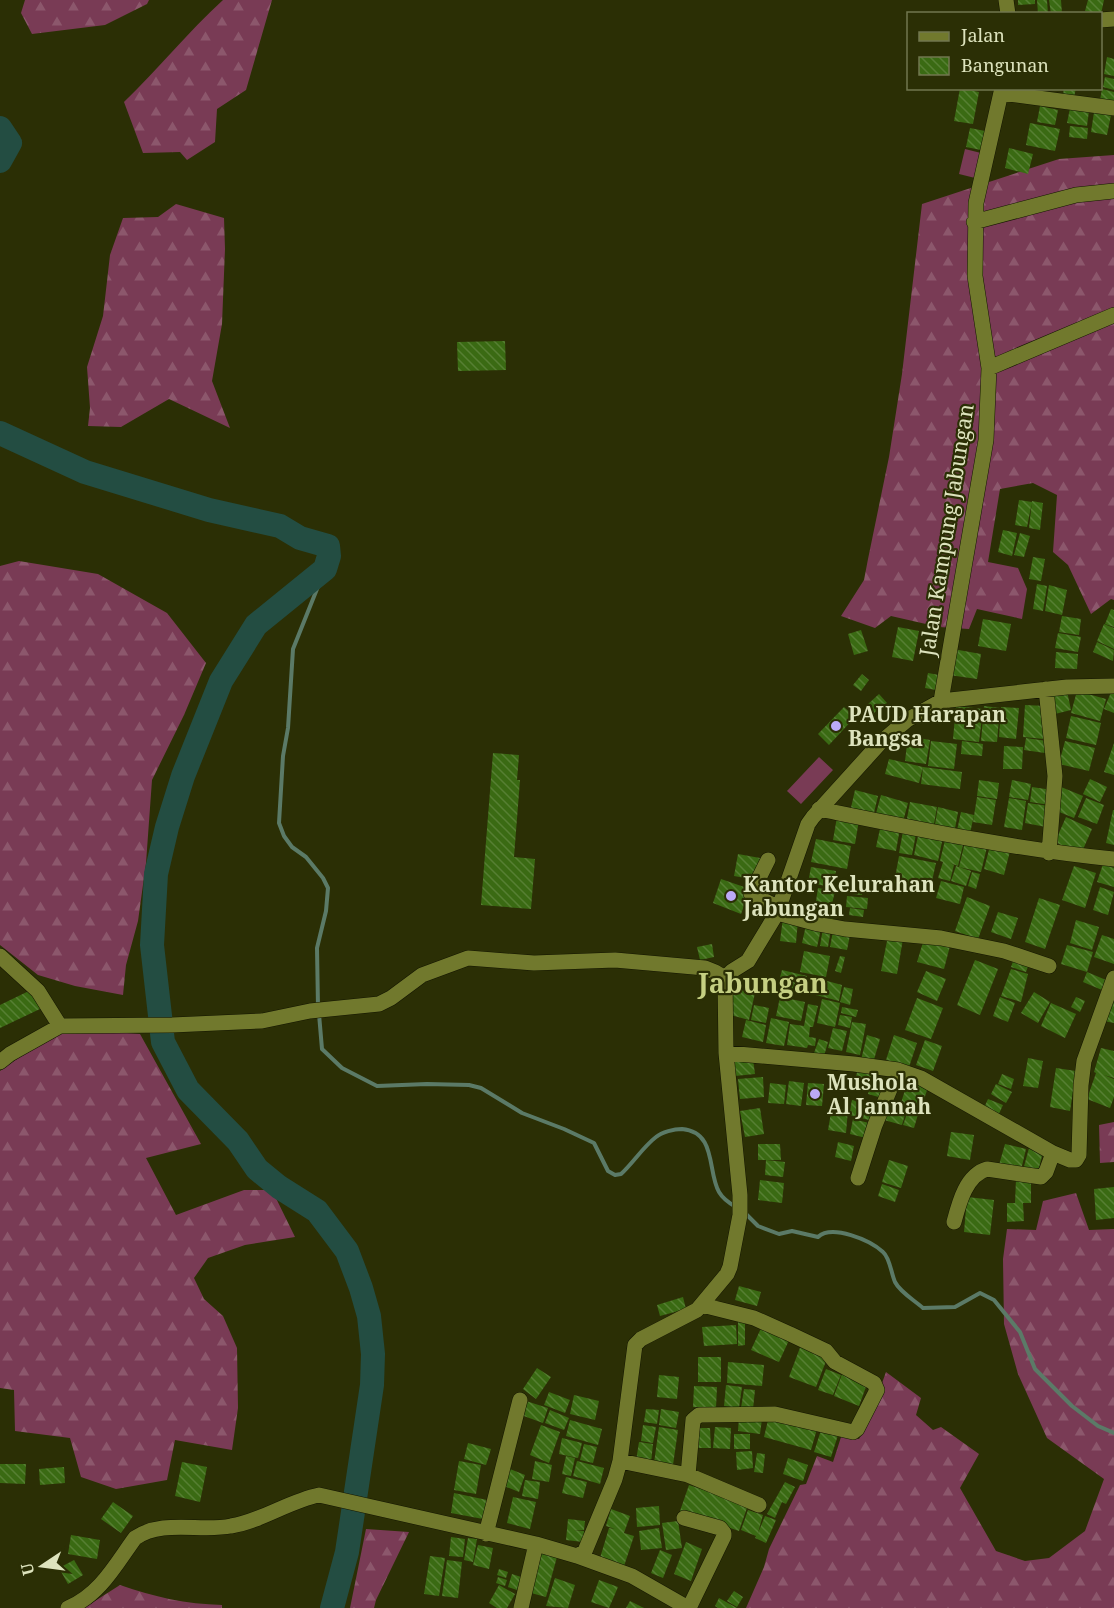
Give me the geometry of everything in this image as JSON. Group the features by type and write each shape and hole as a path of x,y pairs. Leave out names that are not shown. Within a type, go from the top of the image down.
{"street":[{"name":"Jalan Kampung Jabungan","path":"941,701 986,440 989,368 975,276 974,222 978,193 1001,91 1114,108"},
{"path":"974,222 1076,195 1114,191"},
{"path":"989,368 1114,315"},
{"path":"724,978 748,962 778,910 808,824 880,743 907,720 941,701 1046,689 1114,686"},
{"path":"1046,689 1054,776 1049,853"},
{"path":"819,809 1049,853 1114,859"},
{"path":"768,860 752,894 778,910 845,929 941,938 1004,951 1049,966"},
{"path":"0,956 38,992 60,1026"},
{"path":"0,1062 10,1053 60,1026 262,1021 310,1011 378,1004 391,998 422,975 468,958 534,963 615,960 705,968 724,978"},
{"path":"577,1556 585,1551 615,1479 620,1461 635,1346 641,1339 702,1305 730,1267 740,1215 740,1195 726,1053 724,978"},
{"path":"726,1053 898,1070 921,1078 1053,1153 1076,1160 1079,1155 1084,1061 1114,978"},
{"path":"858,1178 875,1125 898,1070"},
{"path":"954,1222 959,1202 974,1175 987,1169 1041,1177 1046,1172 1053,1153"},
{"path":"688,1475 693,1420 699,1415 775,1414 853,1432 857,1429 877,1390 874,1383 835,1362 825,1352 754,1318 702,1305"},
{"path":"486,1534 520,1400"},
{"path":"620,1461 688,1475 759,1505"},
{"path":"68,1608 91,1595 103,1583 135,1538 143,1533 163,1528 203,1529 232,1526 319,1495 536,1544 577,1556 632,1576 689,1608 724,1533 720,1528 684,1518"},
{"path":"521,1608 536,1544"}],"green space":[{"path":"25,0 149,0 147,4 105,25 32,34 21,13"},
{"path":"223,0 272,0 246,90 217,109 215,142 187,160 180,152 143,153 124,102"},
{"path":"965,149 981,153 975,178 959,174"},
{"path":"1114,155 1114,600 1111,599 1091,614 1068,565 1053,552 1057,495 1033,483 1000,489 988,562 1018,568 1027,589 1022,619 977,609 969,629 939,627 891,616 875,628 841,616 864,580 889,457 902,374 922,204 1059,159"},
{"path":"176,204 224,218 222,324 212,381 230,428 169,399 121,427 88,426 90,408 87,367 103,316 110,255 123,218 158,217"},
{"path":"19,561 98,574 167,613 206,663 184,715 152,780 146,863 138,921 126,965 123,995 75,986 38,975 0,945 0,566"},
{"path":"819,757 833,770 801,804 787,791"},
{"path":"61,1028 140,1034 201,1144 146,1158 176,1215 244,1190 272,1190 295,1237 245,1245 208,1258 194,1278 204,1299 223,1316 237,1348 238,1408 232,1450 175,1440 167,1480 116,1489 81,1477 70,1438 15,1431 14,1390 0,1388 0,1071"},
{"path":"1114,1122 1114,1162 1100,1163 1099,1125"},
{"path":"1076,1193 1089,1230 1114,1229 1114,1608 746,1608 764,1567 769,1549 800,1485 806,1484 817,1456 833,1462 842,1434 859,1439 867,1425 886,1372 921,1398 916,1415 933,1430 941,1427 979,1454 960,1488 996,1551 1025,1561 1049,1558 1085,1531 1104,1479 1047,1438 1018,1374 1004,1324 1003,1259 1007,1229 1036,1230 1043,1201"},
{"path":"366,1529 409,1532 374,1608 350,1608"},
{"path":"120,1585 170,1599 222,1605 222,1608 84,1608"}],"building":[{"path":"1018,0 1035,0 1035,4 1018,5"},
{"path":"1037,0 1047,0 1048,12 1038,12"},
{"path":"1049,0 1061,0 1062,12 1051,12"},
{"path":"1088,0 1104,0 1101,12 1085,11"},
{"path":"1107,57 1114,59 1114,76 1104,74"},
{"path":"1105,77 1114,79 1114,90 1103,87"},
{"path":"1102,89 1114,92 1114,104 1100,100"},
{"path":"960,90 979,92 973,124 954,121"},
{"path":"1064,90 1076,90 1074,97 1063,95"},
{"path":"1040,106 1058,110 1055,125 1037,122"},
{"path":"1070,108 1089,111 1087,126 1067,123"},
{"path":"1094,112 1111,115 1107,135 1091,132"},
{"path":"1030,123 1060,129 1055,151 1026,145"},
{"path":"1070,126 1088,128 1087,139 1069,137"},
{"path":"970,128 985,131 981,150 966,147"},
{"path":"1009,148 1033,154 1028,174 1005,168"},
{"path":"505,341 506,370 458,371 457,342"},
{"path":"1019,500 1032,502 1027,527 1015,525"},
{"path":"1032,501 1043,503 1040,530 1029,528"},
{"path":"1003,530 1017,533 1012,556 998,552"},
{"path":"1020,533 1030,536 1024,557 1014,555"},
{"path":"1033,557 1045,559 1041,581 1029,579"},
{"path":"1037,584 1047,586 1043,611 1033,609"},
{"path":"1049,585 1067,590 1062,615 1045,611"},
{"path":"1111,609 1114,610 1114,627 1105,624"},
{"path":"1062,616 1081,619 1079,635 1059,632"},
{"path":"983,619 1011,624 1006,651 978,646"},
{"path":"1104,624 1114,628 1114,649 1097,641"},
{"path":"898,627 919,631 913,661 892,657"},
{"path":"861,630 868,651 854,655 848,634"},
{"path":"1058,633 1081,637 1078,652 1055,648"},
{"path":"1097,642 1114,650 1113,661 1093,652"},
{"path":"953,649 981,654 977,679 949,675"},
{"path":"1056,652 1078,654 1077,669 1055,668"},
{"path":"928,673 939,675 936,690 925,688"},
{"path":"862,674 869,680 861,691 853,685"},
{"path":"1112,690 1114,691 1114,713 1104,709"},
{"path":"1067,691 1071,710 1055,714 1050,695"},
{"path":"1077,691 1106,699 1100,721 1071,713"},
{"path":"879,694 887,703 874,713 867,705"},
{"path":"1025,705 1046,706 1044,739 1023,737"},
{"path":"956,706 983,709 979,742 953,739"},
{"path":"984,706 1000,708 997,742 981,741"},
{"name":"PAUD Harapan Bangsa","path":"844,707 855,717 829,745 818,734"},
{"path":"1001,707 1019,708 1016,739 999,737"},
{"path":"1071,716 1101,723 1096,745 1066,738"},
{"path":"908,736 930,740 926,764 905,761"},
{"path":"1026,738 1047,741 1045,753 1024,750"},
{"path":"931,741 957,744 954,769 928,766"},
{"path":"962,741 983,744 982,756 961,754"},
{"path":"1065,741 1095,748 1089,771 1059,764"},
{"path":"1114,743 1114,775 1104,772"},
{"path":"1004,746 1023,747 1022,769 1003,769"},
{"path":"493,753 519,755 517,780 520,780 514,857 535,859 531,909 481,905"},
{"path":"889,759 923,767 919,783 885,774"},
{"path":"923,767 962,772 960,789 921,784"},
{"path":"1090,779 1107,787 1100,802 1083,794"},
{"path":"979,780 999,783 997,799 977,796"},
{"path":"1012,780 1031,784 1028,800 1009,797"},
{"path":"1032,787 1052,790 1050,805 1030,802"},
{"path":"1061,787 1083,796 1074,818 1052,809"},
{"path":"855,790 878,796 873,817 850,812"},
{"path":"881,795 908,803 902,825 875,817"},
{"path":"977,797 996,800 992,825 973,822"},
{"path":"1009,798 1026,801 1022,830 1004,827"},
{"path":"1086,798 1104,805 1097,824 1078,817"},
{"path":"910,802 937,807 933,830 906,824"},
{"path":"1028,803 1049,806 1046,827 1025,823"},
{"path":"938,807 958,812 954,834 934,830"},
{"path":"1114,810 1114,845 1106,843"},
{"path":"961,812 974,815 969,838 956,835"},
{"path":"837,817 859,820 855,844 833,840"},
{"path":"1066,817 1092,829 1081,854 1055,842"},
{"path":"881,824 900,828 896,851 876,847"},
{"path":"903,831 916,834 912,855 899,853"},
{"path":"919,831 943,837 938,861 914,855"},
{"path":"946,836 964,841 958,866 950,863 954,865 950,881 938,878 943,862 940,861"},
{"path":"816,839 851,846 847,869 811,862"},
{"path":"965,842 987,847 981,872 959,867"},
{"path":"990,846 1010,851 1004,875 984,869"},
{"path":"738,854 760,858 756,880 734,876"},
{"path":"899,856 936,863 930,890 894,883"},
{"path":"1103,864 1114,868 1114,887 1097,882"},
{"path":"956,866 971,871 966,886 951,881"},
{"path":"1074,866 1096,873 1085,908 1062,900"},
{"path":"811,867 836,871 833,887 808,883"},
{"path":"972,872 980,874 976,889 968,886"},
{"name":"Kantor Kelurahan Jabungan","path":"721,879 750,889 741,914 713,903"},
{"path":"941,881 964,887 960,904 936,898"},
{"path":"853,886 863,887 862,895 852,894"},
{"path":"1100,887 1114,892 1108,915 1093,910"},
{"path":"818,888 835,891 832,904 816,901"},
{"path":"847,896 868,898 867,909 846,907"},
{"path":"967,897 990,906 978,939 955,931"},
{"path":"1039,898 1060,905 1045,949 1025,942"},
{"path":"813,903 835,909 831,924 809,918"},
{"path":"850,908 864,910 863,917 849,915"},
{"path":"998,912 1018,918 1011,939 991,932"},
{"path":"783,918 798,920 796,943 780,941"},
{"path":"1076,920 1099,927 1092,950 1070,943"},
{"path":"806,925 821,929 817,947 802,943"},
{"path":"823,928 831,929 828,947 820,946"},
{"path":"833,931 850,935 847,950 830,947"},
{"path":"1102,935 1114,939 1114,964 1094,957"},
{"path":"888,936 903,939 897,974 881,971"},
{"path":"924,939 950,946 944,969 917,962"},
{"path":"712,944 714,957 700,960 697,947"},
{"path":"1067,945 1093,952 1087,972 1061,964"},
{"path":"804,951 830,956 826,977 800,972"},
{"path":"840,956 845,957 841,973 835,971"},
{"path":"1015,956 1030,961 1026,972 1011,967"},
{"path":"975,960 998,969 980,1015 957,1005"},
{"path":"1011,969 1028,974 1021,1002 1001,996"},
{"path":"782,970 807,976 804,991 778,985"},
{"path":"926,971 946,979 937,1001 917,992"},
{"path":"1087,972 1106,980 1102,990 1083,982"},
{"path":"816,978 842,985 839,1001 812,994"},
{"path":"844,987 853,989 850,1005 840,1002"},
{"path":"733,988 755,993 749,1020 727,1014"},
{"path":"33,989 42,1008 0,1028 0,1005"},
{"path":"1034,992 1050,1002 1038,1023 1021,1013"},
{"path":"1114,994 1114,1023 1104,1021"},
{"path":"780,997 805,1002 801,1021 776,1016"},
{"path":"1000,997 1015,1003 1008,1022 993,1016"},
{"path":"1076,997 1085,1001 1080,1012 1071,1007"},
{"path":"917,998 943,1008 931,1039 905,1030"},
{"path":"822,999 840,1003 835,1027 817,1023"},
{"path":"1051,1003 1076,1014 1065,1038 1041,1026"},
{"path":"808,1004 818,1006 813,1027 810,1027 809,1037 816,1038 815,1046 808,1045 807,1048 787,1045 790,1024 804,1026"},
{"path":"754,1005 769,1008 766,1023 751,1020"},
{"path":"842,1007 858,1010 856,1017 841,1013"},
{"path":"840,1015 852,1017 850,1028 838,1025"},
{"path":"771,1018 789,1022 784,1046 766,1043"},
{"path":"746,1020 766,1025 763,1042 742,1037"},
{"path":"852,1022 866,1024 860,1055 846,1052"},
{"path":"833,1028 847,1031 842,1051 828,1048"},
{"path":"867,1035 880,1039 873,1063 861,1060"},
{"path":"894,1035 917,1043 909,1067 886,1060"},
{"path":"819,1039 828,1042 824,1056 814,1053"},
{"path":"925,1040 942,1046 933,1071 916,1065"},
{"path":"1101,1048 1114,1051 1114,1078 1104,1075 1114,1079 1114,1097 1110,1108 1087,1099"},
{"path":"1028,1058 1043,1061 1038,1088 1023,1086"},
{"path":"753,1059 755,1074 735,1076 733,1061"},
{"path":"858,1068 872,1072 867,1092 853,1089"},
{"path":"1056,1068 1076,1071 1070,1111 1050,1107"},
{"path":"1002,1074 1014,1079 1011,1089 998,1084"},
{"path":"763,1077 764,1097 740,1099 738,1079"},
{"path":"872,1079 886,1082 882,1098 868,1094"},
{"path":"908,1080 928,1087 921,1109 901,1103"},
{"path":"789,1081 804,1083 801,1106 786,1104"},
{"path":"770,1083 786,1085 784,1104 768,1103"},
{"name":"Mushola Al Jannah","path":"808,1083 824,1084 822,1106 806,1105"},
{"path":"996,1084 1012,1092 1006,1103 991,1094"},
{"path":"988,1099 1003,1105 998,1116 983,1110"},
{"path":"852,1100 872,1104 869,1120 849,1115"},
{"path":"888,1106 906,1111 902,1125 884,1120"},
{"path":"832,1107 848,1110 846,1133 828,1130"},
{"path":"760,1108 764,1134 745,1137 740,1111"},
{"path":"909,1108 919,1111 914,1128 903,1125"},
{"path":"853,1119 869,1123 866,1138 850,1134"},
{"path":"951,1132 974,1135 970,1160 947,1156"},
{"path":"838,1142 854,1146 851,1161 835,1157"},
{"path":"758,1144 780,1144 781,1160 758,1160"},
{"path":"1005,1144 1026,1149 1021,1170 999,1165"},
{"path":"1029,1148 1043,1152 1038,1172 1023,1170"},
{"path":"766,1160 785,1162 783,1177 765,1175"},
{"path":"889,1160 908,1166 901,1188 882,1182"},
{"path":"1016,1179 1031,1179 1031,1203 1023,1203 1024,1221 1007,1222 1007,1203 1015,1203"},
{"path":"760,1180 784,1183 782,1203 758,1200"},
{"path":"882,1184 899,1190 895,1202 878,1196"},
{"path":"1114,1187 1114,1218 1096,1220 1094,1189"},
{"path":"967,1197 994,1200 990,1235 964,1232"},
{"path":"739,1286 761,1292 757,1306 735,1300"},
{"path":"683,1297 686,1309 660,1316 657,1305"},
{"path":"738,1318 745,1318 745,1345 738,1346"},
{"path":"736,1325 737,1344 704,1346 702,1327"},
{"path":"762,1326 790,1338 779,1362 751,1350"},
{"path":"801,1345 828,1356 816,1387 789,1377"},
{"path":"698,1357 721,1357 721,1382 698,1382"},
{"path":"728,1362 764,1365 762,1386 727,1383"},
{"path":"537,1368 551,1377 536,1399 523,1389"},
{"path":"826,1369 841,1375 833,1395 818,1390"},
{"path":"842,1374 867,1384 859,1406 834,1396"},
{"path":"659,1375 679,1377 677,1399 657,1397"},
{"path":"726,1385 742,1387 739,1408 724,1406"},
{"path":"694,1386 717,1387 716,1408 693,1407"},
{"path":"744,1389 755,1390 753,1409 741,1408"},
{"path":"549,1392 570,1400 565,1413 544,1405"},
{"path":"574,1395 599,1401 595,1420 570,1414"},
{"path":"526,1401 548,1408 543,1423 521,1415"},
{"path":"646,1409 659,1410 657,1424 644,1422"},
{"path":"661,1409 679,1412 676,1428 659,1425"},
{"path":"550,1410 569,1418 564,1430 545,1423"},
{"path":"739,1416 762,1419 760,1434 738,1431"},
{"path":"769,1416 817,1429 811,1450 764,1437"},
{"path":"570,1420 602,1429 598,1445 566,1436"},
{"path":"541,1425 560,1432 549,1463 530,1455"},
{"path":"643,1425 656,1427 653,1443 641,1441"},
{"path":"659,1427 678,1430 673,1465 654,1463"},
{"path":"715,1427 731,1428 730,1449 713,1448"},
{"path":"822,1427 839,1432 831,1457 814,1452"},
{"path":"695,1428 710,1428 711,1448 695,1448"},
{"path":"734,1434 750,1434 750,1449 734,1449"},
{"path":"562,1438 582,1443 578,1458 559,1454"},
{"path":"639,1442 653,1444 651,1463 636,1461"},
{"path":"468,1443 491,1449 486,1465 464,1459"},
{"path":"584,1444 597,1447 593,1463 580,1460"},
{"path":"752,1451 753,1468 737,1470 736,1452"},
{"path":"757,1453 765,1454 763,1473 754,1472"},
{"path":"566,1456 575,1458 571,1476 562,1474"},
{"path":"788,1458 808,1465 803,1481 783,1474"},
{"path":"459,1461 481,1465 476,1494 454,1490"},
{"path":"535,1461 552,1465 549,1482 532,1479"},
{"path":"577,1461 604,1468 600,1484 573,1476"},
{"path":"182,1462 207,1467 200,1502 175,1496"},
{"path":"0,1464 26,1464 25,1484 0,1483"},
{"path":"64,1467 65,1483 40,1485 39,1469"},
{"path":"510,1469 525,1475 519,1492 504,1486"},
{"path":"566,1477 587,1482 583,1498 562,1493"},
{"path":"525,1480 540,1482 538,1499 522,1496"},
{"path":"785,1482 795,1487 786,1504 782,1502 775,1518 767,1514"},
{"path":"689,1485 748,1505 739,1531 680,1511"},
{"path":"454,1493 487,1500 483,1519 451,1513"},
{"path":"513,1497 536,1502 530,1529 507,1523"},
{"path":"113,1502 133,1516 121,1533 101,1519"},
{"path":"659,1506 660,1525 637,1527 636,1508"},
{"path":"611,1509 630,1516 624,1533 634,1536 624,1566 600,1558 609,1528 615,1529 606,1526"},
{"path":"748,1510 763,1515 758,1533 765,1516 776,1520 766,1543 741,1530"},
{"path":"568,1519 585,1521 584,1530 574,1530 584,1531 583,1542 566,1540"},
{"path":"678,1521 682,1548 666,1550 662,1523"},
{"path":"659,1528 662,1548 641,1550 639,1531"},
{"path":"71,1535 100,1540 97,1559 68,1554"},
{"path":"451,1537 465,1539 463,1557 449,1556"},
{"path":"468,1538 477,1539 473,1562 464,1560"},
{"path":"686,1542 702,1549 691,1581 674,1574"},
{"path":"478,1545 493,1548 489,1569 473,1565"},
{"path":"660,1550 672,1555 663,1578 651,1573"},
{"path":"542,1552 557,1557 546,1597 531,1593"},
{"path":"430,1556 445,1558 439,1596 424,1594"},
{"path":"74,1560 83,1575 68,1584 59,1568"},
{"path":"447,1560 462,1562 458,1598 442,1596"},
{"path":"499,1569 508,1572 506,1578 497,1575"},
{"path":"512,1574 521,1577 517,1590 508,1587"},
{"path":"498,1577 507,1580 505,1586 496,1583"},
{"path":"555,1578 575,1585 568,1608 546,1606"},
{"path":"599,1580 618,1587 609,1608 591,1602"},
{"path":"499,1585 515,1594 507,1608 497,1608 489,1603"},
{"path":"734,1591 743,1597 737,1607 727,1601"},
{"path":"719,1598 737,1608 718,1608 715,1606"},
{"path":"630,1601 644,1608 626,1608"}],"waterway":[{"path":"0,128 10,143 0,161"},
{"path":"0,433 85,472 209,510 280,526 300,538 328,546 329,556 325,569 256,625 221,681 183,776 167,827 156,874 152,945 163,1042 188,1090 238,1141 257,1169 279,1187 317,1211 347,1251 369,1316 373,1354 372,1385 347,1552 332,1608"},
{"path":"318,1007 317,948 326,911 328,888 306,857 292,847 279,823 293,649 325,569"},
{"path":"319,1014 322,1049 342,1068 377,1086 427,1084 469,1085 481,1088 522,1113 594,1143 608,1171 615,1175 621,1174 659,1135 679,1129 693,1132 701,1137 706,1145 719,1192 726,1201 736,1207"},
{"path":"745,1213 758,1226 779,1234 792,1231 818,1237 824,1233 841,1233 877,1247 889,1262 897,1286 923,1308 955,1307 980,1293 994,1300 1020,1332 1035,1369 1072,1406 1098,1426 1114,1433"}],"place":[{"name":"PAUD Harapan Bangsa","path":"836,726"},
{"name":"Kantor Kelurahan Jabungan","path":"731,896"},
{"name":"Mushola Al Jannah","path":"815,1094"}],"district":[{"name":"Jabungan","path":"763,982"}]}
